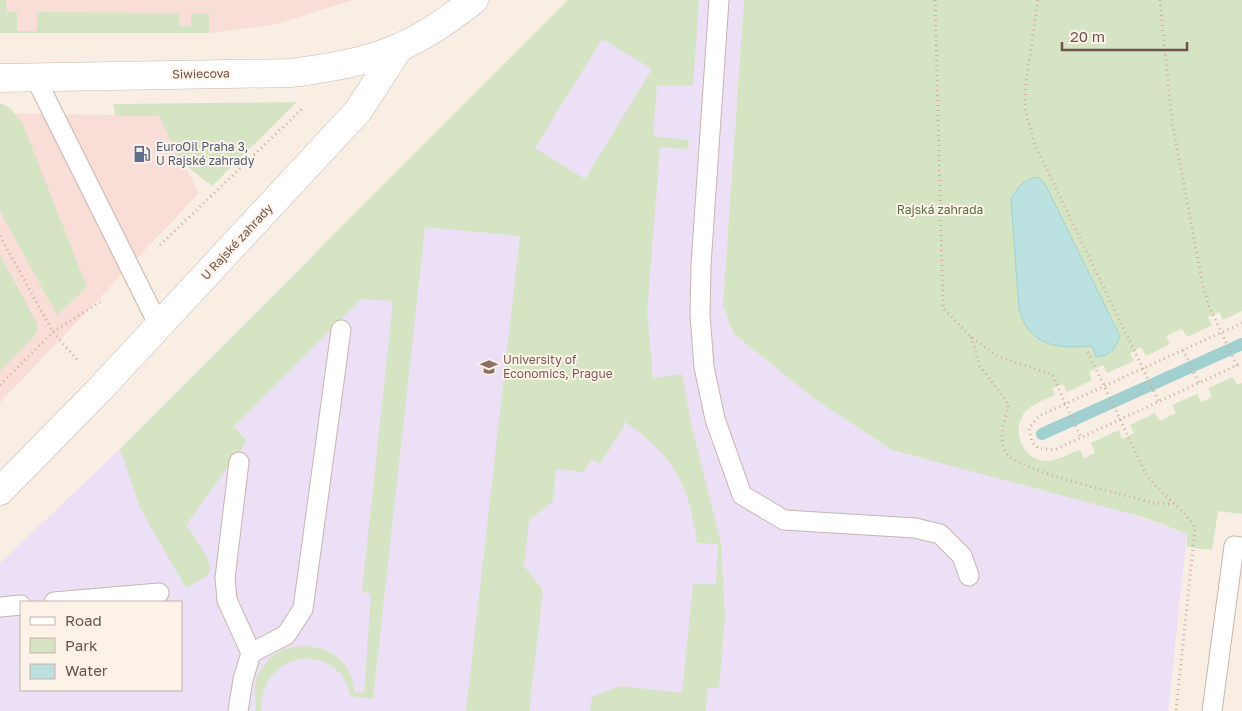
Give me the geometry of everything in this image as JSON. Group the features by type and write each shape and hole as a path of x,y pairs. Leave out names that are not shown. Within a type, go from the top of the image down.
{"street":[{"name":"U Rajské zahrady","path":"0,491 101,388 358,111 399,48 451,18 474,0"},
{"name":"Siwiecova","path":"0,78 292,73 332,67 399,48"}],"lane":[{"path":"719,0 701,265 700,315 704,367 715,419 742,495 784,520 915,528 940,534 962,556 969,576"},
{"path":"35,77 159,326"},
{"path":"251,653 286,635 303,608 341,330"},
{"path":"238,711 243,680 251,653 227,600 225,578 239,462"},
{"path":"1212,711 1234,546 1242,547"},
{"path":"66,601 160,593"},
{"path":"0,607 20,605"}],"path":[{"path":"934,0 943,308 971,337 999,357 1052,374 1081,438"},
{"path":"1038,0 1026,82 1025,107 1034,143 1159,402"},
{"path":"1160,0 1172,122 1203,286 1209,306 1237,366"},
{"path":"160,245 308,103"},
{"path":"0,236 53,332 101,388"},
{"path":"0,385 53,332 100,302"},
{"path":"1242,323 1039,416 1029,428 1032,442 1038,448 1054,450 1242,363"},
{"path":"971,337 980,366 1010,404 1002,440 1003,447 1013,460 1034,469 1154,502 1172,504"},
{"path":"1183,350 1199,383"},
{"path":"1088,352 1146,474 1155,487 1193,523 1196,537 1176,711"}],"shaded area":[{"path":"0,0 353,0 273,25 209,33 0,33"},
{"name":"University of Economics, Prague","path":"568,0 744,0 723,303 733,333 816,400 1187,534 1168,711 0,711 0,563 120,449"},
{"path":"0,113 159,116 199,193 0,403"}],"green space":[{"path":"0,0 6,0 7,12 17,12 17,31 37,31 37,12 179,13 179,26 191,26 191,13 209,13 209,33 0,33"},
{"path":"568,0 699,0 693,86 657,85 653,136 689,140 688,149 660,147 647,312 653,378 682,374 691,423 721,543 725,617 719,688 708,687 705,711 590,711 592,697 621,686 682,693 693,583 716,585 718,544 697,543 689,504 676,473 667,459 642,434 625,422 623,424 625,425 600,464 592,459 584,472 556,469 553,501 529,520 524,566 543,590 529,711 466,711 520,236 425,227 373,699 351,696 343,678 331,666 317,659 301,659 286,664 273,674 264,690 261,711 256,711 255,687 260,672 269,659 280,651 289,648 308,647 318,648 336,656 348,670 355,692 364,693 371,594 362,592 393,301 361,299 234,427 247,441 186,525 206,556 210,568 209,573 205,577 186,588 141,510 120,449","holes":["602,39 652,69 585,179 535,148"]},
{"name":"Rajská zahrada","path":"744,0 1242,0 1242,311 1223,320 1219,312 1208,317 1212,325 1187,337 1182,329 1166,336 1170,344 1146,356 1141,347 1130,353 1134,361 1107,373 1103,365 1089,372 1092,380 1067,392 1063,384 1052,388 1055,395 1029,408 1023,415 1019,430 1022,445 1032,456 1039,460 1055,460 1080,450 1084,458 1095,453 1091,443 1119,430 1122,439 1134,433 1130,425 1155,413 1160,421 1176,413 1172,405 1197,394 1201,402 1212,397 1208,388 1233,377 1237,385 1242,383 1242,514 1218,511 1212,550 1187,547 1187,534 1143,517 892,450 816,400 733,333 723,304"},
{"path":"297,102 212,186 180,161 159,116 116,116 113,104"},
{"path":"0,103 10,108 22,122 87,287 57,315 0,211"},
{"path":"0,255 36,321 38,330 33,338 0,371"}],"water":[{"path":"1038,177 1045,184 1120,336 1114,348 1106,355 1096,357 1092,346 1067,347 1046,343 1030,331 1019,309 1011,200 1021,185 1028,180"}],"waterway":[{"path":"1042,434 1242,344"}],"place":[{"name":"EuroOil Praha 3, U Rajské zahrady","path":"142,154"},
{"name":"University of Economics, Prague","path":"489,367"}]}
